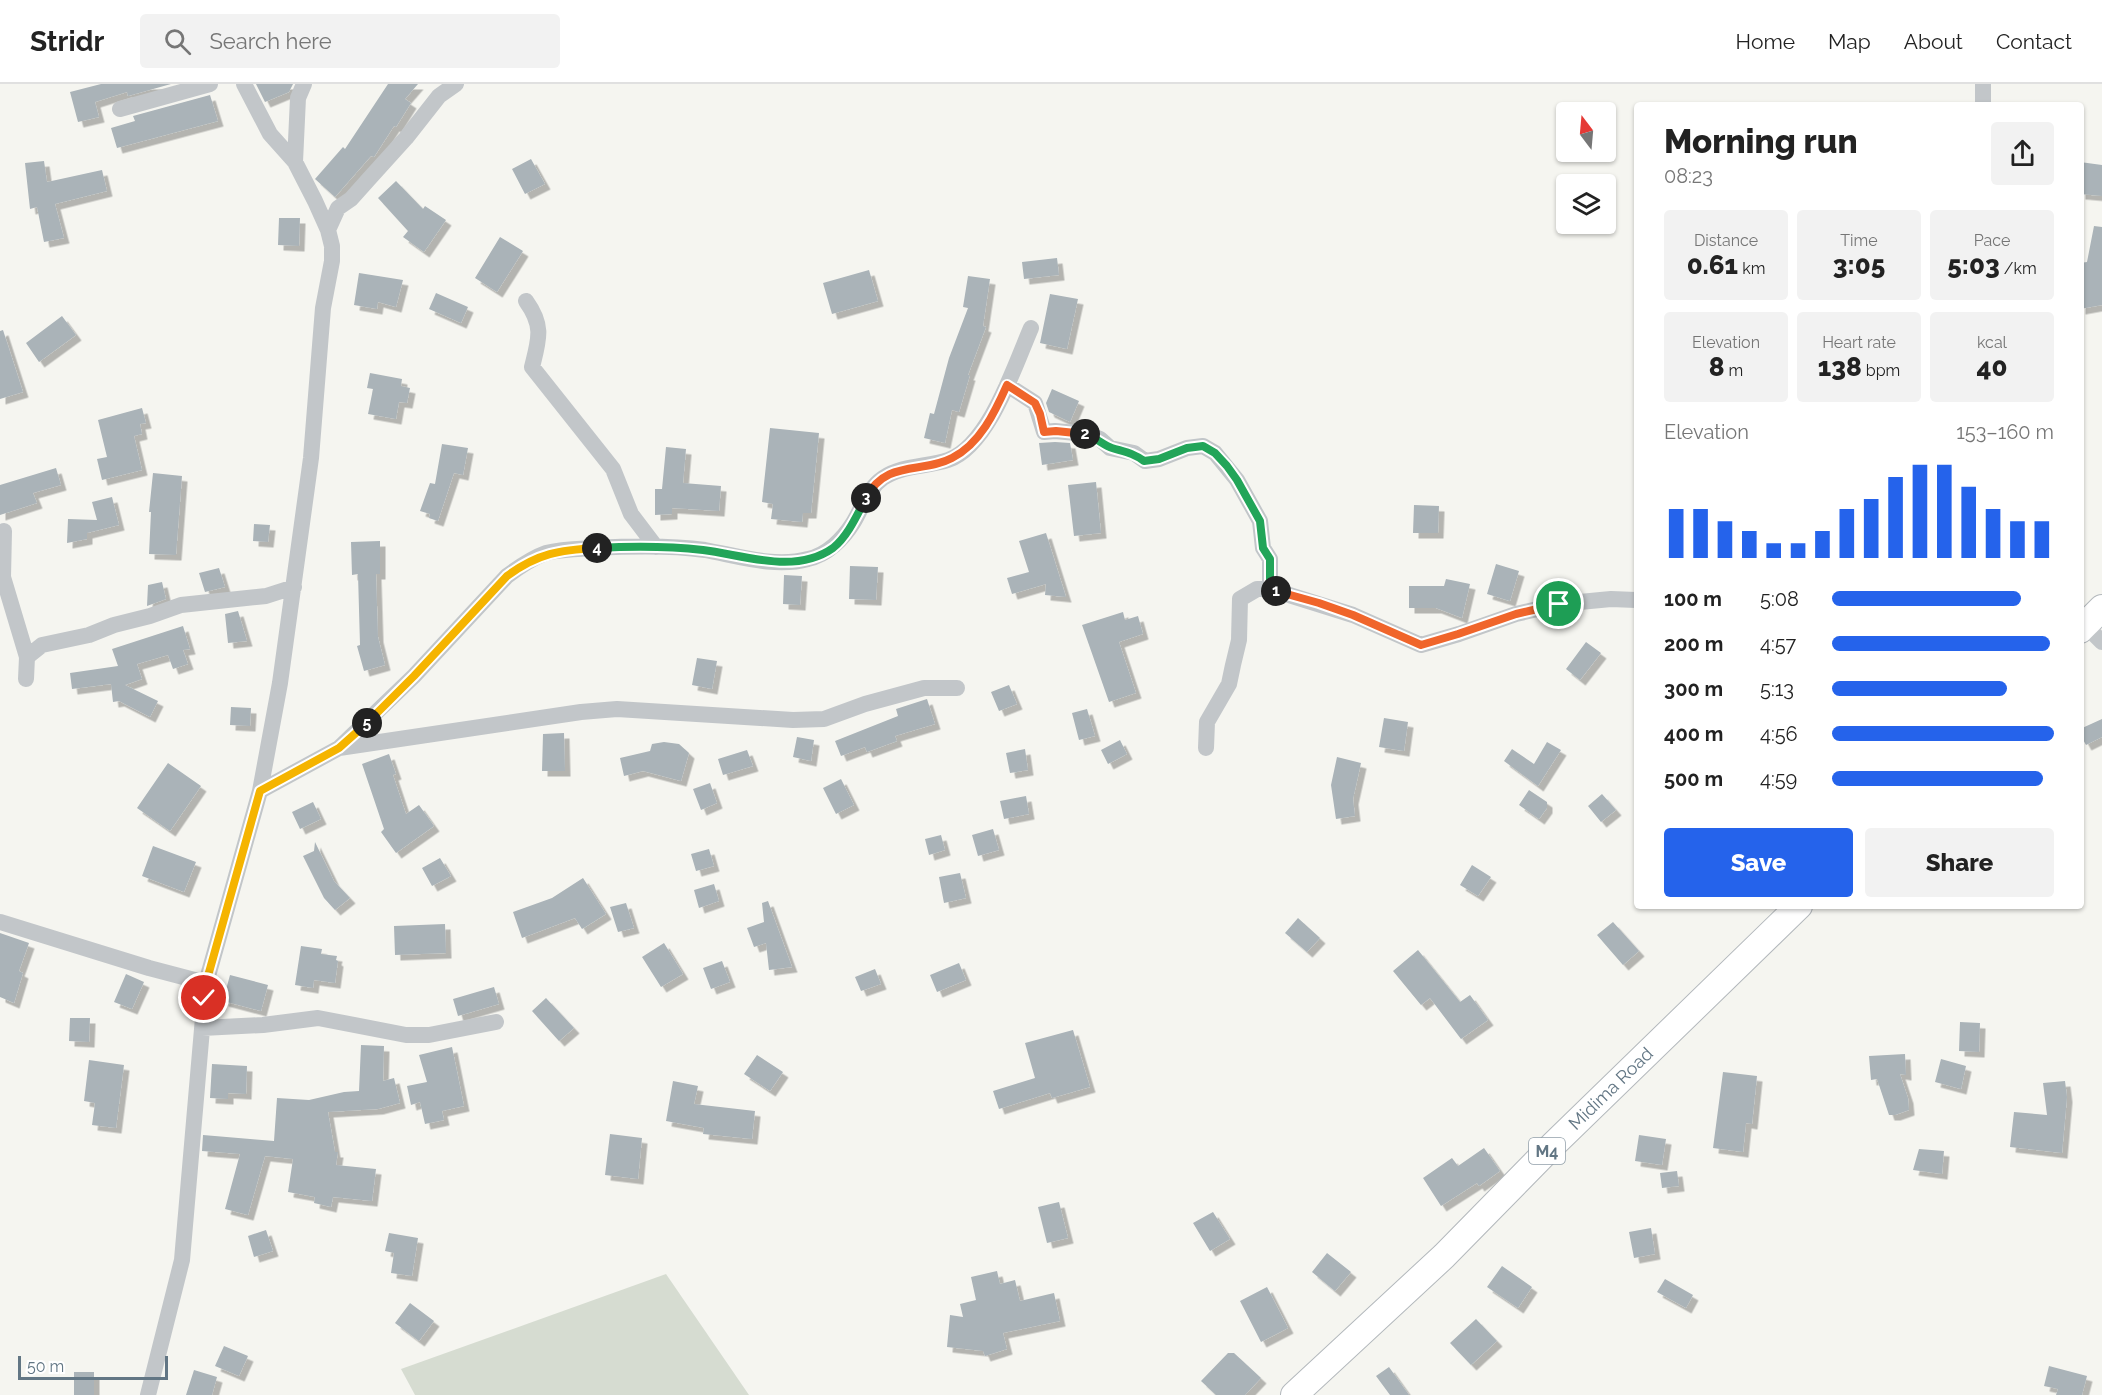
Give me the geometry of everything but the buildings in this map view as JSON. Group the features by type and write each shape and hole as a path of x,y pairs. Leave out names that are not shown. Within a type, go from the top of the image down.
{"main road":[{"name":"Midima Road","path":"1294,1395 1444,1256 1553,1144 1795,909"}],"street":[{"path":"120,109 210,84"},
{"path":"148,1395 182,1260 206,983 260,791 280,683 311,458 323,308 332,261 332,246 328,230 295,162 270,134 244,84"},
{"path":"295,162 298,98 304,84"},
{"path":"328,230 338,208 351,199 375,173 439,96 456,84"},
{"path":"1982,102 1983,84"},
{"path":"526,301 536,315 540,336 532,367 613,469 631,514 656,547"},
{"path":"260,791 339,748 414,676 507,576 546,553 568,549 656,547 703,550 777,562 809,559 833,547 853,523 870,490 882,479 896,471 950,460 964,451 989,420 1007,385 1031,328"},
{"path":"1007,385 1035,403 1044,432 1087,434 1110,448 1134,453 1144,461 1159,459 1187,448 1203,446 1215,453 1237,480 1260,521 1263,548 1270,559 1270,589"},
{"path":"4,531 3,577 27,657 26,679"},
{"path":"27,657 42,645 89,635 181,605 266,596 294,587"},
{"path":"1206,748 1207,722 1229,684 1239,640 1240,599 1257,589 1270,589 1344,612 1421,645 1516,614 1559,604 1611,599 1634,600"},
{"path":"339,748 581,712 617,709 793,720 824,719 865,704 924,688 957,688"},
{"path":"0,922 149,968 206,983"},
{"path":"202,1028 263,1025 318,1018 406,1035 429,1035 496,1022"}],"shaded area":[{"path":"666,1274 749,1395 415,1395 401,1369"}],"route":[{"path":"204,998 206,983 260,791 339,748 414,676 507,576 546,553 568,549 656,547 703,550 777,562 809,559 833,547 853,523 870,490 882,479 896,471 950,460 964,451 976,439 989,420 1007,385 1035,403 1044,432 1087,434 1110,448 1134,453 1144,461 1159,459 1187,448 1203,446 1215,453 1237,480 1260,521 1263,548 1270,559 1270,589 1287,596 1319,603 1353,615 1421,645 1516,614 1559,604"}]}
